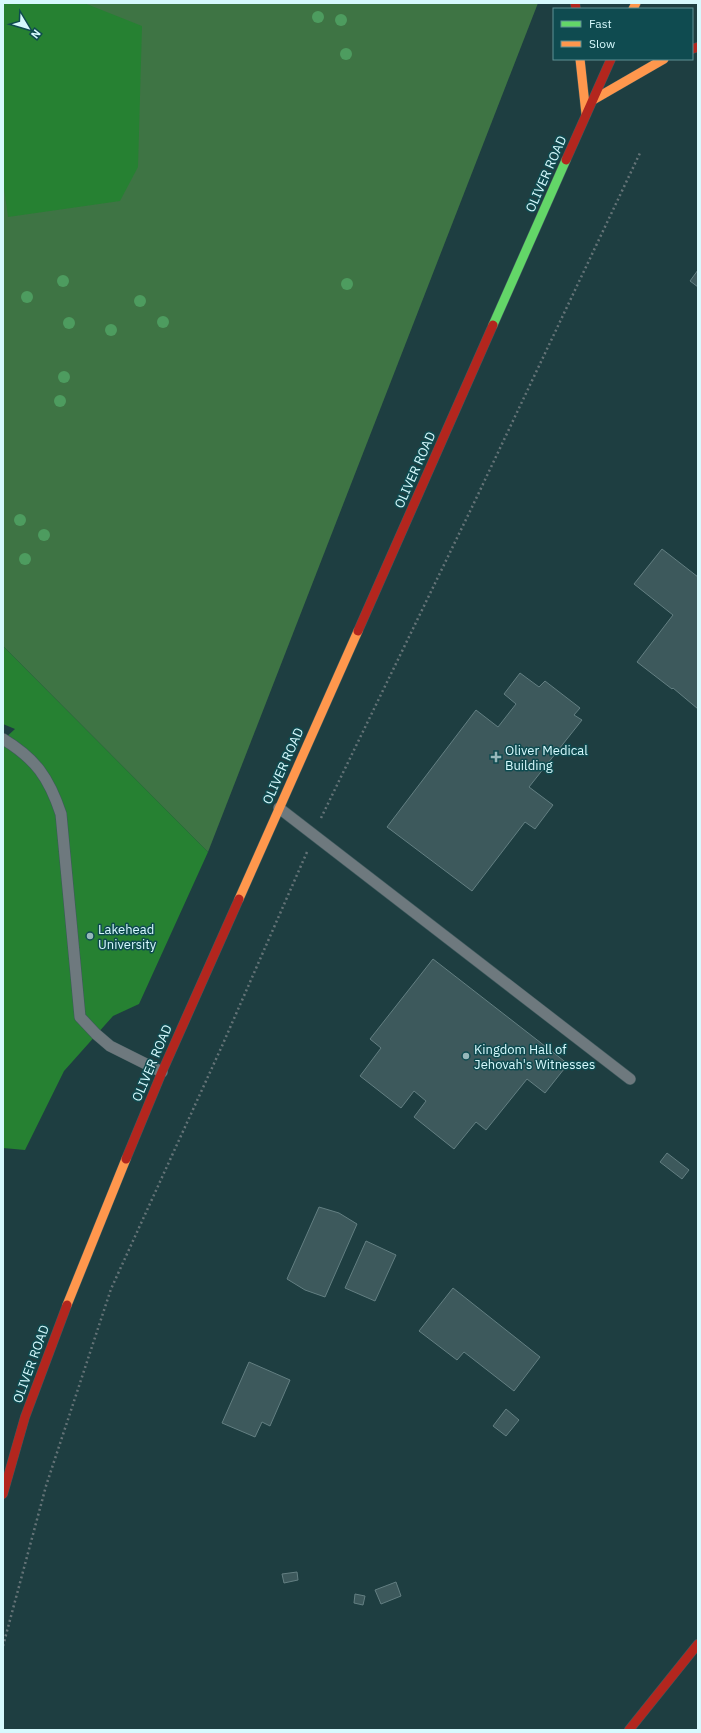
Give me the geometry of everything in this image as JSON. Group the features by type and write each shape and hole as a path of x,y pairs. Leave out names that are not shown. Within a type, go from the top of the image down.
{"main road":[{"path":"580,60 586,116"},
{"name":"OLIVER ROAD","path":"3,1494 25,1417 71,1295 162,1072 611,60"},
{"path":"593,100 662,60"},
{"path":"628,1730 698,1644"}],"lane":[{"path":"3,739 18,748 40,769 53,789 61,814 80,1017 110,1046 162,1072"},
{"path":"279,808 630,1078"}],"path":[{"path":"3,1646 46,1486 111,1289 222,1046 314,835 640,153"}],"green space":[{"path":"3,3 538,3 208,852 3,646"},
{"path":"3,3 84,3 142,26 138,167 120,201 8,217 3,181"},
{"name":"Lakehead University","path":"3,646 208,852 139,1004 113,1016 64,1071 25,1150 3,1148 3,740 15,729 3,724"}],"building":[{"path":"698,270 698,287 690,281"},
{"path":"662,549 698,577 698,709 673,688 672,689 637,662 673,615 634,584"},
{"name":"Oliver Medical Building","path":"520,673 539,687 545,681 580,708 574,715 582,720 529,787 553,805 535,829 525,822 472,891 387,827 476,710 498,727 516,704 504,694"},
{"name":"Kingdom Hall of Jehovah's Witnesses","path":"433,959 568,1064 545,1093 527,1079 486,1130 476,1122 454,1149 414,1117 426,1101 414,1091 401,1108 360,1076 381,1048 370,1039"},
{"path":"667,1153 689,1170 682,1179 660,1162"},
{"path":"319,1207 339,1213 357,1224 325,1297 305,1290 287,1279"},
{"path":"366,1241 396,1255 375,1301 345,1288"},
{"path":"453,1288 540,1357 514,1391 464,1352 457,1360 419,1331"},
{"path":"249,1362 290,1380 270,1426 262,1422 255,1437 222,1423"},
{"path":"506,1409 519,1420 506,1436 493,1426"},
{"path":"297,1572 298,1580 284,1583 282,1574"},
{"path":"396,1582 401,1596 381,1604 375,1590"},
{"path":"355,1594 365,1596 363,1605 354,1603"}],"traffic: fast":[{"path":"493,325 566,160"}],"traffic: slow":[{"path":"634,8 636,3"},
{"path":"580,60 586,114"},
{"path":"593,100 662,60"},
{"path":"239,899 358,631"},
{"path":"67,1305 126,1159"}],"traffic: jam":[{"path":"575,3 576,8"},
{"path":"693,49 698,47"},
{"path":"566,160 611,60"},
{"path":"358,631 493,325"},
{"path":"126,1159 162,1072 239,899"},
{"path":"3,1494 25,1417 67,1305"},
{"path":"629,1730 698,1644"}],"place":[{"name":"Oliver Medical Building","path":"496,757"},
{"name":"Lakehead University","path":"90,936"},
{"name":"Kingdom Hall of Jehovah's Witnesses","path":"466,1056"}]}
